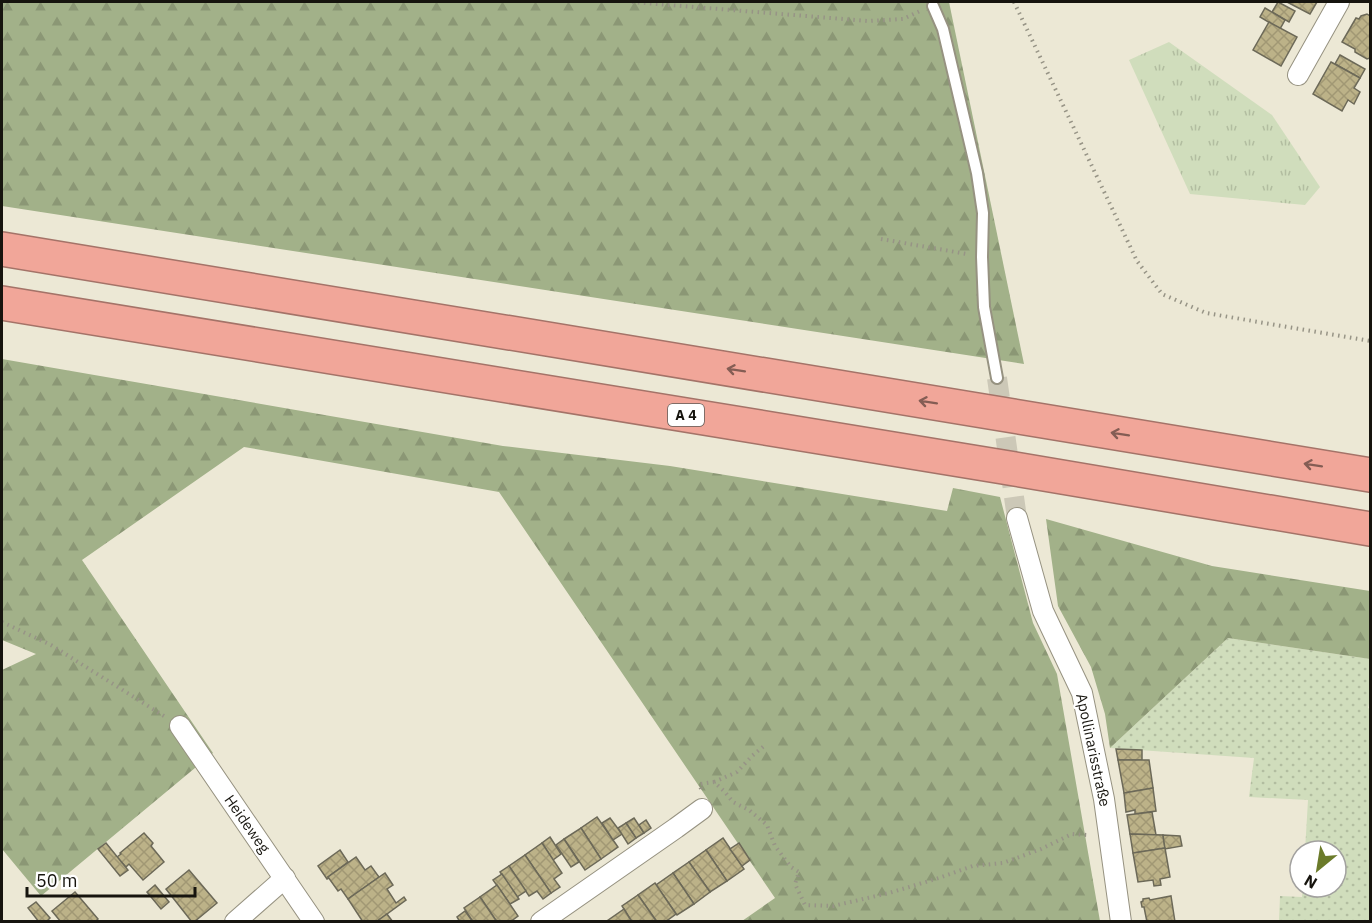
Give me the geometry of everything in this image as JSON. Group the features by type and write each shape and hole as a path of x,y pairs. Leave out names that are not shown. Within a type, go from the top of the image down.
{"highway":[{"path":"2,249 1371,475"},
{"name":"A 4","path":"2,303 1371,529"}],"street":[{"path":"1298,75 1339,2"},
{"name":"Apollinarisstraße","path":"1017,518 1043,611 1082,693 1104,799 1122,921"},
{"name":"Heideweg","path":"180,726 314,921"},
{"path":"541,921 702,808"},
{"path":"235,921 285,878"}],"lane":[{"path":"933,6 943,29 977,173 983,213 984,307 997,378"}],"path":[{"path":"632,2 867,21 903,19 933,6"},
{"path":"1014,2 1137,261 1162,294 1206,313 1371,340"},
{"path":"882,239 982,257"},
{"path":"2,622 51,645 180,726"},
{"path":"702,808 700,784 714,782 737,772 764,746"},
{"path":"714,782 733,802 749,810 767,825 775,846 791,867 799,872 795,884 806,905 833,906 939,879 973,866 1003,863 1041,849 1072,834 1110,835"}],"green space":[{"path":"2,2 949,2 1024,364 2,206"},
{"path":"1169,42 1272,115 1320,187 1305,205 1190,194 1129,60"},
{"path":"2,359 503,446 670,466 947,511 953,488 1000,497 1033,623 1057,674 1100,921 742,921 775,898 499,492 244,447 82,560 213,753 41,896 2,849 2,670 36,654 2,640"},
{"path":"1046,519 1212,566 1370,591 1370,659 1228,638 1110,748 1105,714 1091,667 1058,606"},
{"path":"1228,638 1370,659 1368,708 1370,709 1370,921 1279,921 1280,896 1288,896 1288,899 1348,899 1348,839 1306,839 1308,800 1249,797 1254,758 1110,748"}],"building":[{"path":"1278,2 1295,11 1289,22 1272,12"},
{"path":"1287,2 1317,2 1310,14"},
{"path":"1265,8 1285,20 1280,29 1260,17"},
{"path":"1367,14 1370,16 1370,58 1367,59 1342,42 1356,18 1359,19"},
{"path":"1269,22 1297,37 1281,66 1253,50"},
{"path":"1340,55 1365,69 1360,78 1335,64"},
{"path":"1331,62 1360,78 1354,88 1360,92 1354,104 1348,100 1342,111 1313,94"},
{"path":"1116,749 1142,750 1142,760 1118,760"},
{"path":"1118,760 1149,760 1153,788 1124,793"},
{"path":"1153,788 1156,811 1135,814 1135,810 1126,812 1124,793"},
{"path":"1152,812 1156,835 1130,834 1127,815"},
{"path":"597,817 618,847 601,859 581,828"},
{"path":"610,818 622,834 613,840 602,823"},
{"path":"634,818 644,833 636,838 626,823"},
{"path":"646,820 651,828 644,833 639,825"},
{"path":"626,823 636,838 628,844 618,828"},
{"path":"581,828 601,859 585,870 564,839"},
{"path":"144,833 164,862 143,880 129,864 126,867 117,857"},
{"path":"1130,834 1163,835 1165,848 1133,853"},
{"path":"1163,835 1180,836 1182,846 1165,849"},
{"path":"550,837 561,854 553,860 542,843"},
{"path":"723,838 744,869 727,881 706,850"},
{"path":"564,839 579,862 571,867 556,845"},
{"path":"106,843 128,870 120,876 98,849"},
{"path":"542,843 562,873 554,879 560,887 551,893 525,855"},
{"path":"739,843 750,860 742,866 730,849"},
{"path":"1165,848 1170,877 1160,879 1161,885 1154,886 1153,880 1138,882 1133,853"},
{"path":"340,850 348,862 327,879 318,866"},
{"path":"706,850 727,881 710,892 689,862"},
{"path":"525,855 551,893 543,899 537,891 529,896 509,866"},
{"path":"356,857 365,870 371,866 379,877 348,899 341,889 338,891 328,877"},
{"path":"689,862 710,892 694,904 673,873"},
{"path":"509,866 526,891 517,897 500,872"},
{"path":"189,870 217,903 194,922 166,889"},
{"path":"385,873 393,885 387,889 396,903 404,897 406,900 376,922 363,922 348,899"},
{"path":"673,873 694,904 677,915 656,885"},
{"path":"502,874 519,899 510,904 493,880"},
{"path":"655,883 676,914 665,922 657,922 638,895"},
{"path":"155,885 169,902 161,909 147,892"},
{"path":"497,885 518,916 510,922 497,922 480,897"},
{"path":"75,892 98,919 95,922 61,922 52,911"},
{"path":"638,895 657,922 632,922 622,906"},
{"path":"1171,896 1175,922 1147,922 1141,902 1143,899"},
{"path":"480,897 497,922 473,922 464,908"},
{"path":"36,902 50,918 46,922 39,922 28,908"},
{"path":"624,909 632,922 607,922 607,921"},
{"path":"465,911 473,922 460,922 457,917"},
{"path":"387,914 393,922 376,922"}],"tunnel":[{"path":"997,378 1017,518"}]}
